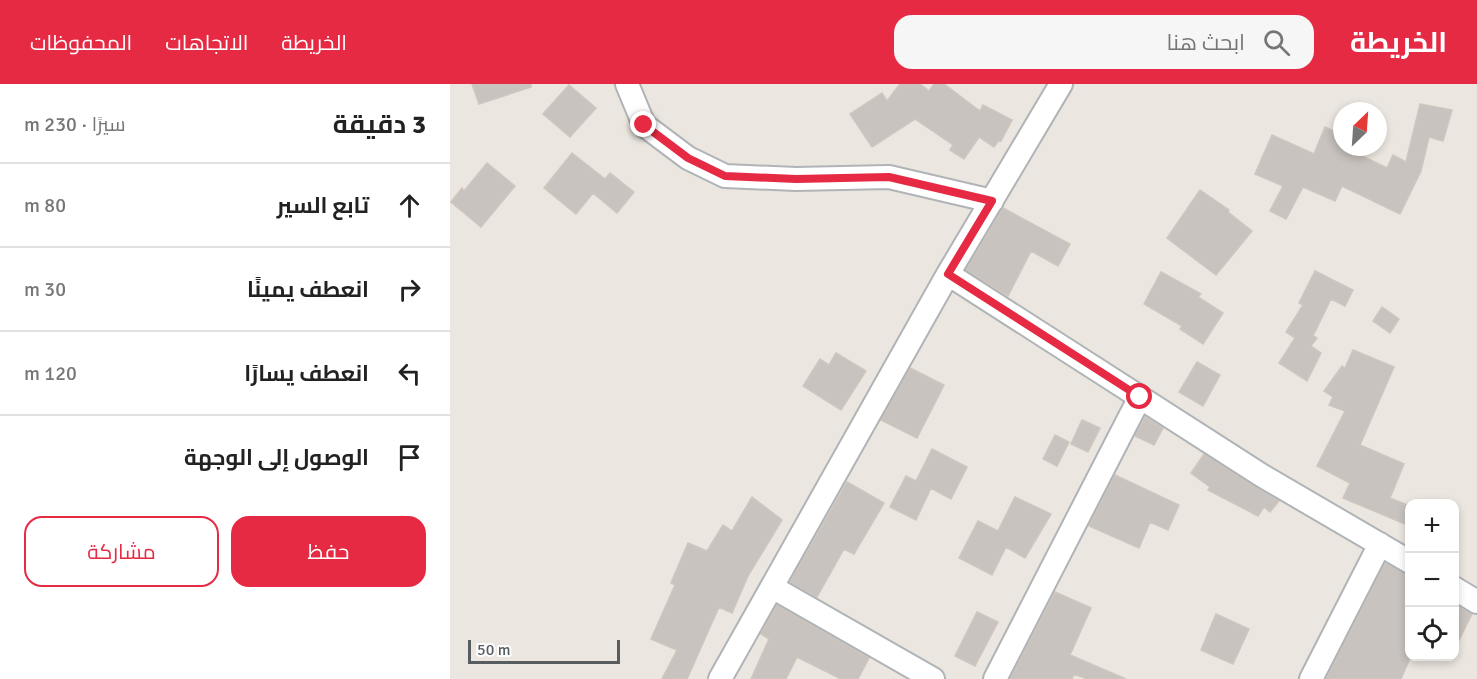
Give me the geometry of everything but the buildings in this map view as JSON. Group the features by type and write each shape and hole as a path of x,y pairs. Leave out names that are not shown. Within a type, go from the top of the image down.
{"street":[{"path":"627,84 644,125 688,158 725,176 796,179 889,177 992,201"},
{"path":"720,679 948,274 1061,84"},
{"path":"948,274 1261,475 1405,559"},
{"path":"995,679 1140,397"},
{"path":"1311,679 1380,544"},
{"path":"772,587 933,679"},
{"path":"1459,591 1477,602"}],"route":[{"path":"644,125 688,158 725,176 796,179 889,177 992,201 948,274 1140,397"}]}
